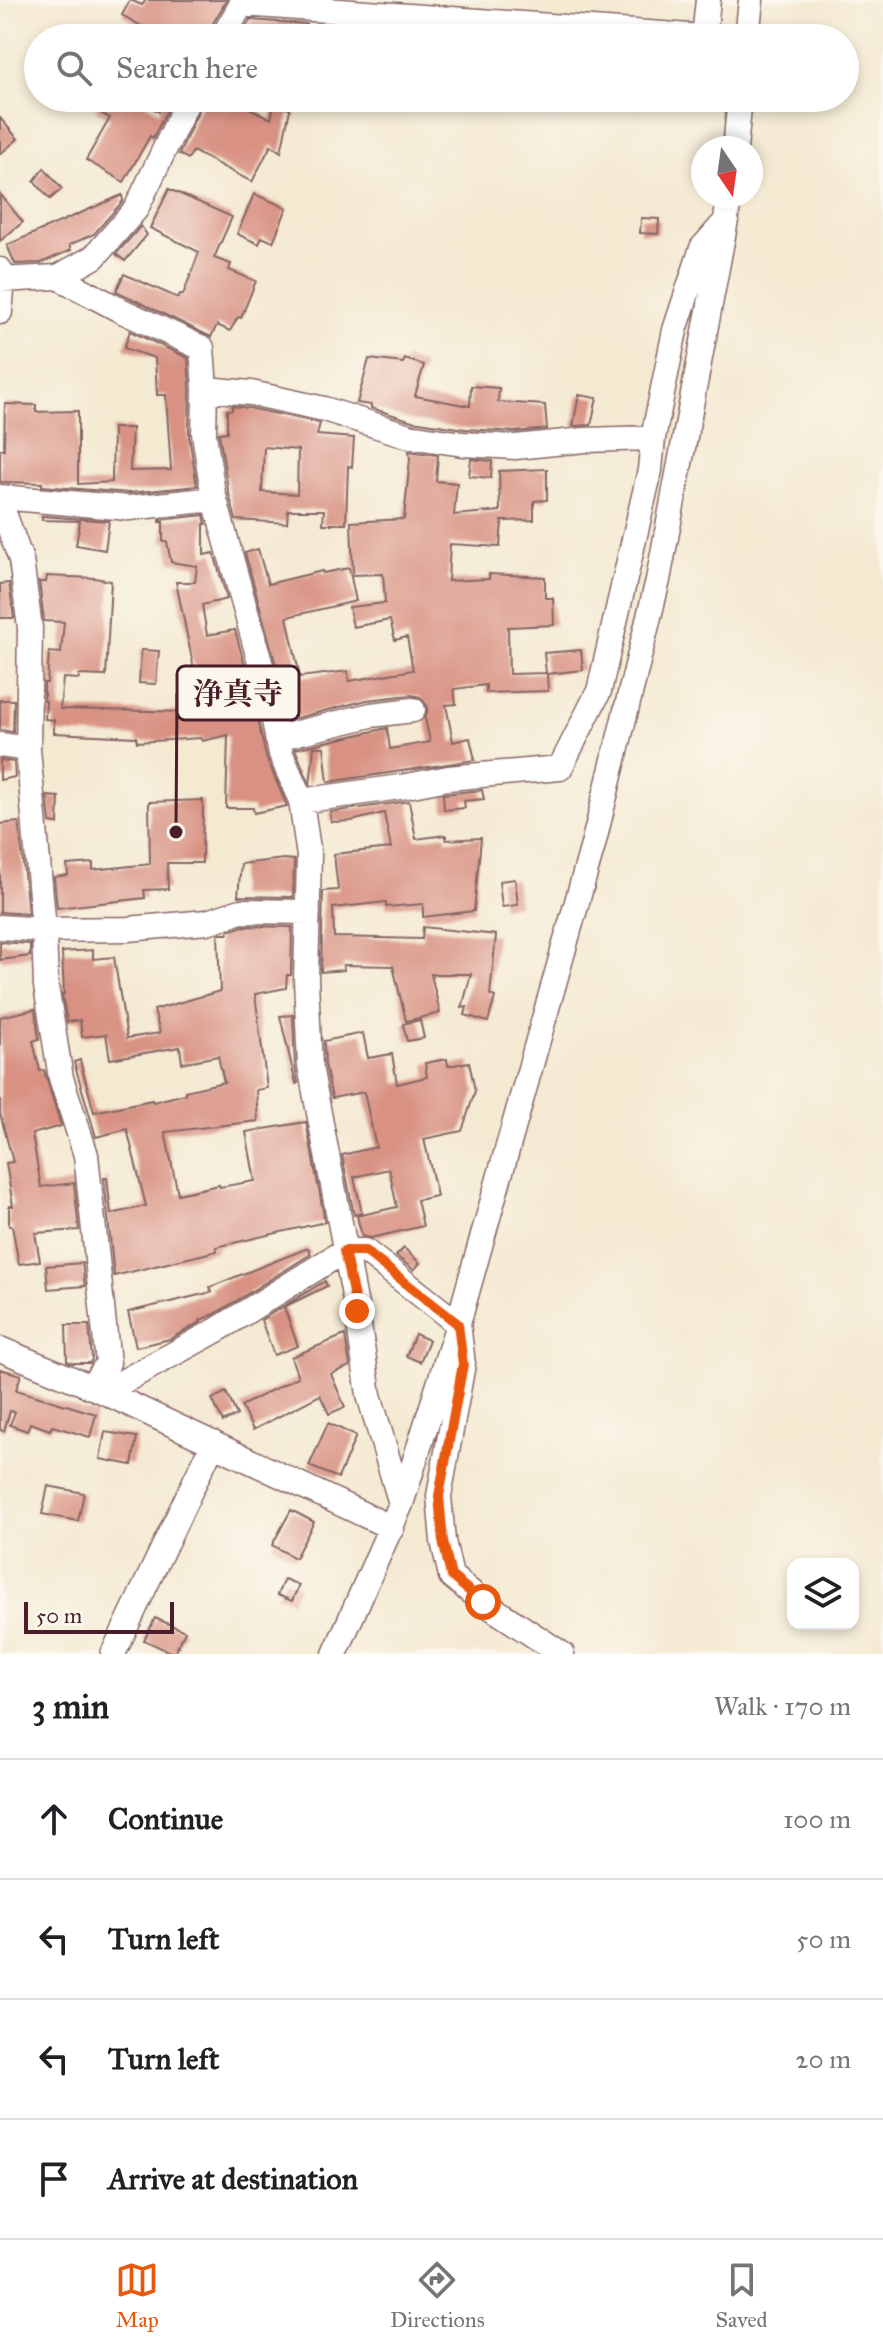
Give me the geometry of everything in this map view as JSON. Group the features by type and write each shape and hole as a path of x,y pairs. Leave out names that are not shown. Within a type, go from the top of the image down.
{"street":[{"path":"705,24 708,0"},
{"path":"748,24 751,0"},
{"path":"230,24 242,2 532,24"},
{"path":"58,277 94,257 136,209 182,112"},
{"path":"736,136 739,112"},
{"path":"301,801 448,778 560,768 599,691 650,470 653,438 679,316 702,248 728,208"},
{"path":"335,1654 401,1504 458,1324 593,845 658,580 728,208"},
{"path":"0,312 1,277 58,277 202,348 204,434 215,499 265,680 281,754 301,801 309,856 306,980 310,1066 357,1311 369,1395 401,1504"},
{"path":"205,389 251,393 324,409 409,436 463,444 515,447 585,440 653,438"},
{"path":"98,1389 108,1363 86,1155 61,1078 46,986 28,749 30,628 21,560 0,500 129,508 215,499"},
{"path":"277,738 371,715 413,710"},
{"path":"0,745 28,749"},
{"path":"0,927 128,929 207,922 241,911 308,912"},
{"path":"98,1389 217,1330 344,1251 365,1251 458,1324 463,1364 439,1496 443,1541 451,1576 483,1602 562,1654"},
{"path":"0,1349 98,1389 392,1528"},
{"path":"113,1654 213,1443"}],"building":[{"path":"130,0 142,5 146,0 227,0 213,24 138,24 122,15"},
{"path":"250,20 306,24 248,24"},
{"path":"99,112 166,112 124,182 86,160 110,118"},
{"path":"198,112 257,112 271,119 272,112 289,112 281,152 271,145 252,182 193,151 188,159 179,154"},
{"path":"0,118 18,139 0,154"},
{"path":"44,168 62,189 50,199 34,181"},
{"path":"169,189 232,217 214,258 231,264 229,270 256,281 241,318 238,317 230,331 217,325 211,337 116,291 124,274 178,298 180,294 183,295 199,252 150,228"},
{"path":"0,194 23,222 0,241"},
{"path":"254,194 287,208 273,242 262,237 259,244 237,234"},
{"path":"122,195 123,201 94,234 69,245 71,250 41,263 15,264 7,245"},
{"path":"641,218 659,219 658,234 640,233"},
{"path":"141,226 147,235 125,261 116,254"},
{"path":"130,331 188,358 189,436 197,486 129,493 42,486 42,483 0,482 5,404 36,405 36,412 78,411 78,484 112,482 113,428 132,428 130,471 171,470 166,395 157,395 155,358 124,348"},
{"path":"369,359 403,363 405,359 424,365 415,396 470,406 471,386 499,388 498,402 545,405 547,429 515,432 465,429 412,421 371,408 371,405 357,403"},
{"path":"579,395 597,398 591,425 573,426"},
{"path":"232,406 249,408 320,423 317,435 354,438 352,467 348,466 346,524 323,524 324,510 288,510 287,523 236,520 219,433 227,432 227,410 232,410","holes":["264,447 298,450 297,494 262,492"]},
{"path":"409,451 438,455 436,481 457,483 454,515 500,511 499,471 547,469 547,500 534,501 534,520 502,521 500,547 450,544 448,581 489,579 489,574 545,577 545,598 553,598 554,625 508,627 509,674 546,673 544,653 581,650 583,670 547,674 548,691 486,693 486,685 454,689 456,704 446,705 453,742 470,738 475,760 328,782 324,747 314,747 310,785 295,749 387,728 390,749 430,742 425,718 428,707 420,697 411,695 367,700 289,720 245,553 258,549 268,584 349,568 356,601 287,617 300,677 348,671 349,681 413,670 407,637 395,640 390,620 353,627 349,607 385,603 383,574 353,575 351,522 404,519"},
{"path":"471,459 492,461 491,478 469,476"},
{"path":"204,515 204,555 214,553 227,599 202,605 207,635 235,630 266,757 287,806 254,813 253,808 226,808 228,735 202,741 201,738 137,742 136,737 54,733 54,720 45,719 44,683 47,683 49,652 61,653 64,622 44,621 39,582 46,582 47,576 111,581 106,676 63,678 60,709 188,712 188,706 197,705 190,669 194,669 176,582 195,582 197,566 171,562 167,542 163,542 163,522 160,520","holes":["245,672 252,703 214,712 207,681"]},
{"path":"42,516 109,521 105,550 76,545 80,521 42,520"},
{"path":"9,583 14,618 0,618 0,584"},
{"path":"141,650 159,651 156,684 139,683"},
{"path":"0,700 14,700 13,732 0,730"},
{"path":"0,760 14,762 15,777 0,780"},
{"path":"482,790 484,799 464,801 465,808 444,810 443,794"},
{"path":"47,796 59,797 58,824 50,823"},
{"path":"203,800 202,863 167,863 168,889 144,890 145,898 57,908 54,877 68,875 67,865 93,863 93,870 150,864 149,802"},
{"path":"409,801 416,839 446,835 446,840 481,838 474,911 423,917 423,904 386,907 386,902 333,908 334,937 422,939 423,927 496,935 490,995 495,997 488,1022 465,1015 467,1007 462,1008 471,974 431,974 440,1013 406,1021 393,966 343,965 344,970 321,972 323,891 338,890 334,854 391,848 384,813 331,822 330,812"},
{"path":"19,822 28,914 0,912 0,824"},
{"path":"294,860 293,897 238,896 241,864"},
{"path":"515,879 518,905 502,907 499,881"},
{"path":"243,926 292,927 291,975 287,975 286,988 255,994 267,1088 256,1090 258,1121 165,1132 178,1194 255,1181 246,1132 306,1122 325,1222 216,1247 217,1251 114,1276 104,1178 107,1178 111,1214 146,1206 127,1129 96,1137 74,1062 80,1060 94,1112 153,1102 224,1082 218,1056 182,1063 180,1047 110,1059 106,1034 82,1037 80,1020 67,1022 62,994 62,952 93,950 93,959 114,957 127,1038 160,1033 154,1010 220,991 218,934 228,934 228,931"},
{"path":"0,942 30,944 30,956 0,960"},
{"path":"35,1009 39,1039 33,1041 40,1071 44,1070 61,1126 32,1134 41,1187 74,1183 79,1230 35,1233 40,1261 19,1264 12,1226 9,1226 9,1206 13,1206 6,1163 13,1162 0,1113 0,1017"},
{"path":"293,1015 298,1083 296,1084 280,1016"},
{"path":"420,1020 424,1038 407,1041 403,1024"},
{"path":"363,1033 368,1058 392,1054 397,1084 427,1077 425,1063 447,1059 448,1066 469,1062 475,1091 462,1131 424,1139 437,1196 417,1200 423,1226 371,1238 362,1236 357,1216 397,1207 389,1169 354,1177 362,1213 354,1215 342,1155 376,1147 364,1092 332,1098 324,1041"},
{"path":"308,1248 311,1254 215,1314 170,1339 136,1347 128,1312 212,1292 210,1287"},
{"path":"404,1248 420,1263 414,1270 396,1256"},
{"path":"82,1263 85,1286 48,1289 46,1266"},
{"path":"325,1281 327,1286 284,1307 298,1346 274,1355 261,1320"},
{"path":"66,1325 89,1325 90,1363 67,1361"},
{"path":"415,1334 429,1340 420,1362 406,1356"},
{"path":"345,1335 350,1366 331,1374 345,1407 329,1414 320,1395 253,1430 241,1406 298,1377 291,1357"},
{"path":"0,1369 21,1375 16,1390 96,1414 90,1437 30,1423 27,1431 10,1425 15,1412 10,1411 4,1431 0,1430"},
{"path":"226,1392 237,1415 223,1422 212,1399"},
{"path":"328,1423 356,1436 338,1478 309,1466"},
{"path":"105,1432 137,1437 132,1465 100,1459"},
{"path":"48,1486 84,1493 78,1521 42,1514"},
{"path":"291,1510 314,1522 295,1558 272,1545"},
{"path":"284,1579 299,1585 292,1601 277,1595"},
{"path":"155,1618 185,1631 174,1654 144,1640"}],"place":[{"name":"浄真寺","path":"176,832"}],"route":[{"path":"357,1311 344,1251 365,1251 458,1324 463,1364 439,1496 443,1541 451,1576 483,1602"}]}
